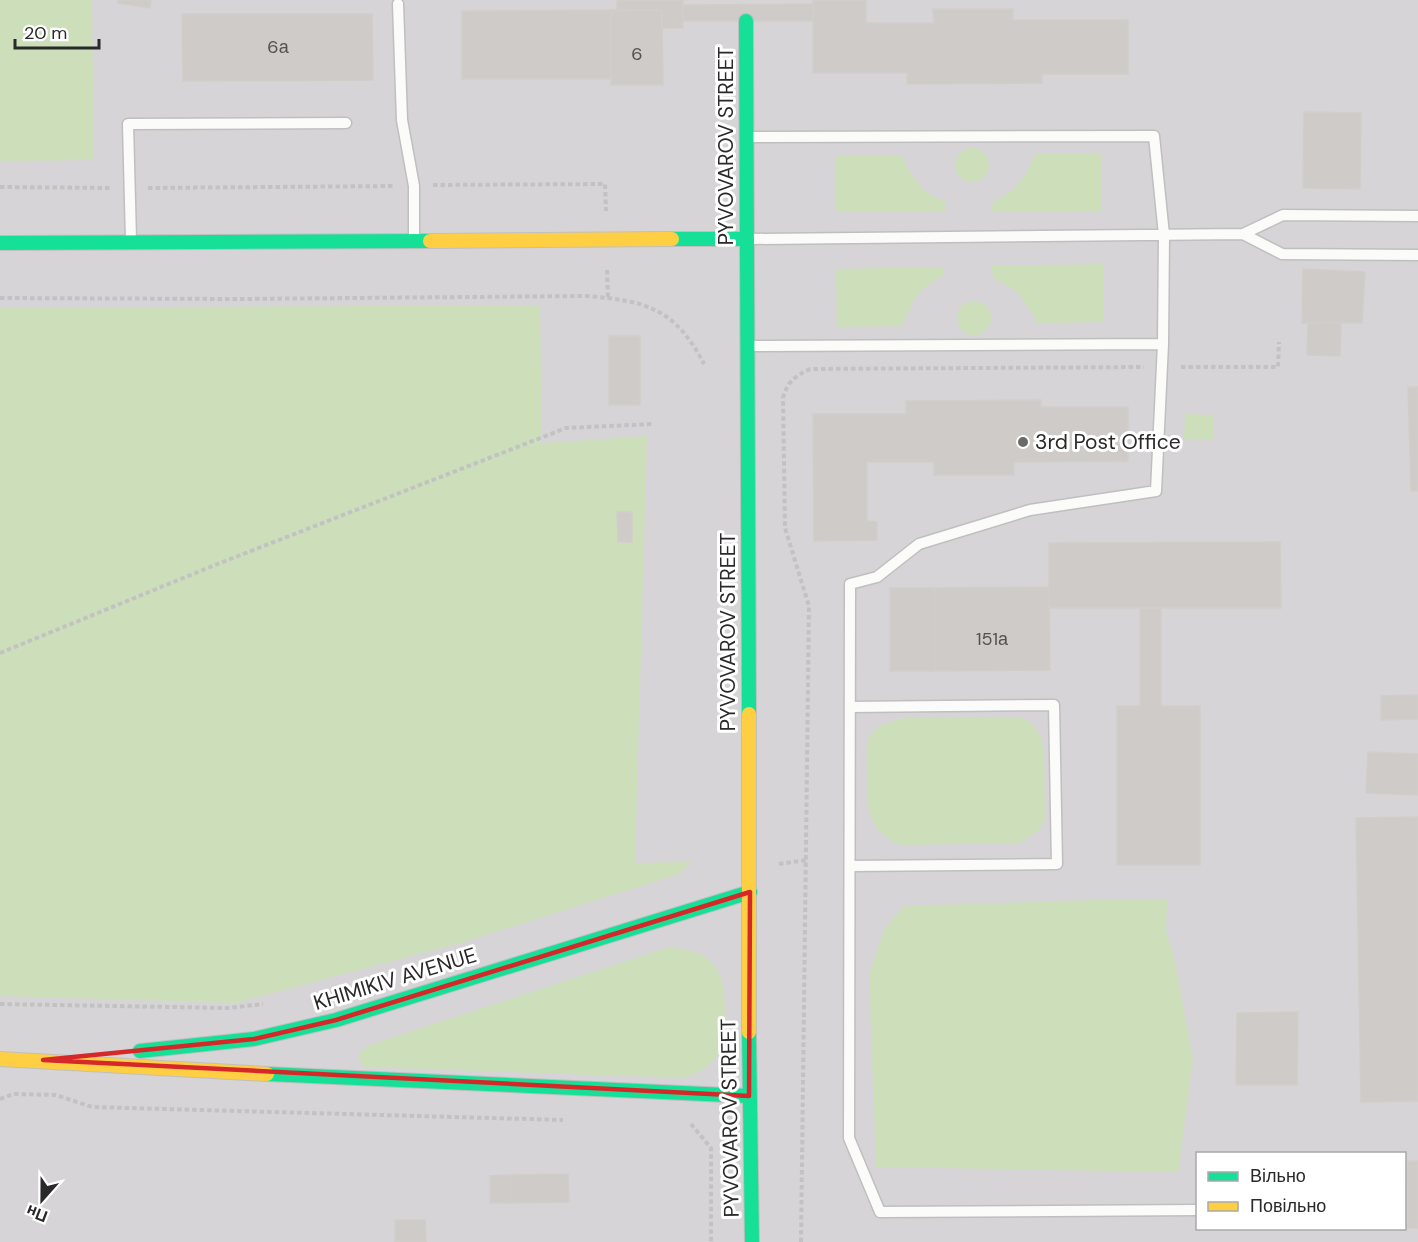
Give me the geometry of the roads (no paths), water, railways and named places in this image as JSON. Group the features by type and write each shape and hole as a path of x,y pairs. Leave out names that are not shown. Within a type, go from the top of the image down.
{"street":[{"name":"PYVOVAROV STREET","path":"746,21 749,1096 752,1242"},
{"path":"0,243 747,239"},
{"name":"KHIMIKIV AVENUE","path":"43,1060 254,1039 336,1020 750,892"},
{"name":"KHIMIKIV AVENUE","path":"0,1059 749,1096"}],"lane":[{"path":"398,4 402,120 414,186 414,241"},
{"path":"131,243 128,123 346,123"},
{"path":"747,137 1154,136 1164,235 1163,344 1156,491 1030,510 919,544 877,577 850,584 849,1138 880,1212 1196,1210"},
{"path":"747,239 1243,234 1283,215 1418,216"},
{"path":"1243,234 1282,254 1418,255"},
{"path":"748,346 1163,344"},
{"path":"850,707 1054,705 1056,864 850,866"}],"place":[{"name":"3rd Post Office","path":"1023,442"}]}
